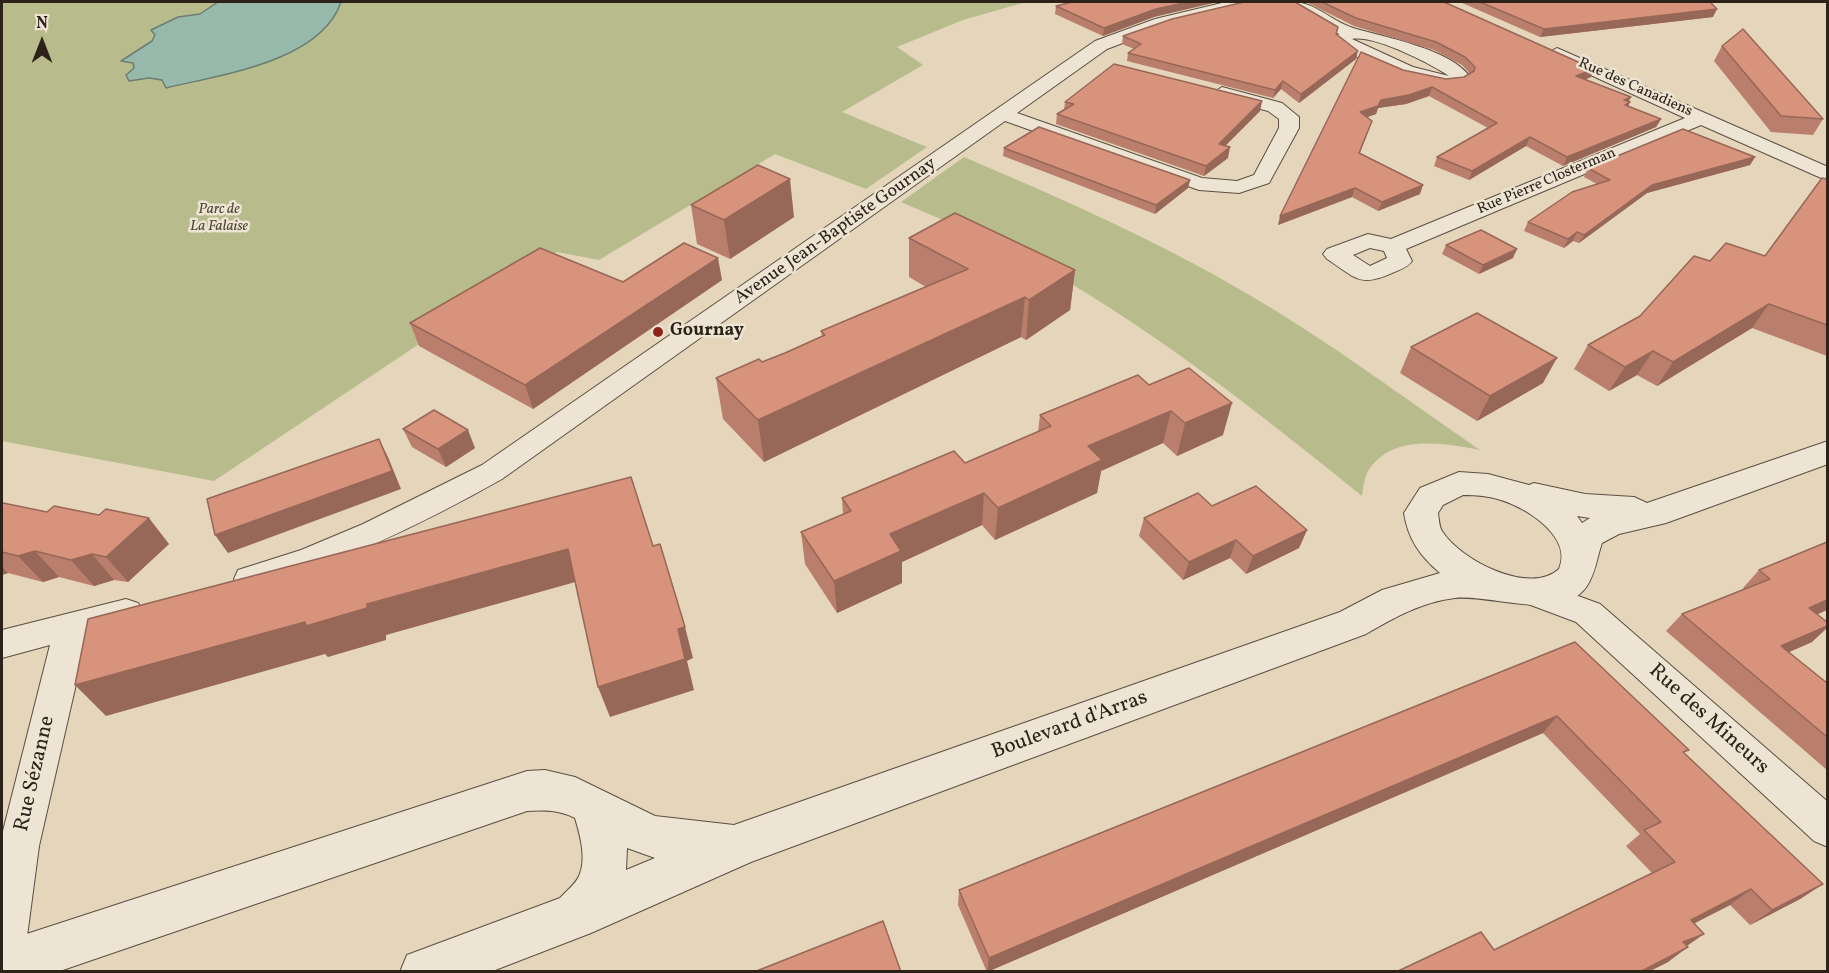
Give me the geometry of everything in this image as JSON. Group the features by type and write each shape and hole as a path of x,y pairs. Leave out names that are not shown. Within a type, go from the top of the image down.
{"street":[{"name":"Avenue Jean-Baptiste Gournay","path":"223,587 333,550 419,511 492,472 1101,45 1196,12 1244,2"},
{"path":"1294,2 1352,34 1379,37 1451,68 1461,77 1449,82 1428,80 1349,45 1344,37 1352,34"},
{"name":"Rue des Canadiens","path":"1540,45 1827,175"},
{"path":"1082,58 1107,64"},
{"path":"1003,114 1199,183 1229,188 1257,183 1266,174 1289,128 1289,117 1281,110 1264,104 1208,90"},
{"name":"Rue Pierre Closterman","path":"1393,246 1701,118"},
{"path":"1675,507 1638,509 1585,506 1477,484 1444,489 1432,496 1424,506 1422,524 1433,547 1448,562 1467,575 1490,585 1533,592 1559,587 1577,565 1588,535 1594,530 1610,523 1675,507 1827,452"},
{"path":"1507,490 1536,502 1560,520 1572,534 1577,565"},
{"name":"Boulevard d'Arras","path":"1395,600 1413,571 1422,524"},
{"name":"Rue des Mineurs","path":"1577,565 1588,613"},
{"name":"Boulevard d'Arras","path":"424,972 574,916 741,844 1338,629 1366,618 1395,600 1448,585 1490,585"},
{"name":"Rue des Mineurs","path":"1533,592 1588,613 1827,828"},
{"path":"2,644 147,607"},
{"name":"Rue Sézanne","path":"2,959 19,846 72,626"},
{"path":"2,966 527,791 561,790 581,798 620,823 674,842 741,844"},
{"path":"574,916 590,901 603,879 606,867 606,843 592,806"}],"green space":[{"name":"Parc de La Falaise","path":"2,2 1026,2 963,20 897,47 923,65 842,112 927,147 866,189 775,154 599,260 557,252 214,481 2,441"},
{"path":"964,157 1107,220 1212,274 1306,330 1480,450 1434,444 1403,446 1377,460 1367,473 1362,496 1212,378 1094,298 1016,254 901,202"}],"shaded area":[{"path":"218,2 341,2 330,22 313,39 266,63 166,88 162,80 149,78 129,81 126,75 134,68 133,63 121,61 152,41 155,35 151,30 178,17 200,14"}],"building":[{"path":"1072,2 1188,2 1156,9 1104,28 1056,6"},
{"path":"1244,2 1295,2 1338,27 1336,34 1358,51 1301,94 1283,81 1275,90 1128,53 1141,44 1123,36 1172,19"},
{"path":"1322,2 1444,2 1594,69 1576,76 1631,97 1624,100 1630,102 1625,105 1661,119 1567,157 1530,137 1472,171 1437,157 1497,123 1432,87 1409,95 1381,100 1378,106 1360,112 1372,121 1359,153 1423,185 1382,202 1355,188 1280,216 1361,52 1403,70 1446,79 1464,77 1474,71 1475,67 1465,57 1436,42 1356,18"},
{"path":"1480,2 1710,2 1717,9 1544,29"},
{"path":"1743,29 1823,119 1781,116 1722,46"},
{"path":"1114,64 1262,101 1219,144 1230,147 1206,166 1057,114 1074,104 1065,102"},
{"path":"1039,127 1190,180 1156,205 1004,148"},
{"path":"1683,129 1755,157 1652,185 1584,235 1577,232 1568,239 1528,222 1572,192 1610,180 1588,168"},
{"path":"758,165 790,179 724,220 691,205"},
{"path":"1822,178 1827,179 1827,325 1769,304 1673,362 1653,351 1625,367 1588,345 1640,316 1694,256 1710,261 1726,243 1765,256"},
{"path":"955,213 1075,270 1029,300 1025,297 758,420 716,378 759,359 762,362 785,353 825,335 821,331 968,269 909,238"},
{"path":"1481,230 1517,249 1483,265 1446,245"},
{"path":"684,243 718,258 525,385 410,323 540,248 623,282"},
{"path":"1477,313 1557,358 1490,396 1411,347"},
{"path":"1189,368 1232,403 1185,423 1171,411 1088,446 1102,460 998,508 984,493 890,534 901,551 834,581 801,532 851,511 842,498 954,451 965,463 1051,426 1040,415 1138,375 1149,385"},
{"path":"434,410 468,430 438,449 403,429"},
{"path":"379,439 392,471 215,535 207,499"},
{"path":"631,477 653,546 660,544 685,627 678,629 685,659 598,687 568,549 367,604 367,608 306,626 305,622 75,685 88,619"},
{"path":"1256,486 1307,530 1253,556 1236,540 1189,562 1144,518 1198,493 1212,506"},
{"path":"3,503 47,512 54,506 99,515 106,509 149,518 106,557 92,554 71,560 35,551 18,556 2,552"},
{"path":"1827,542 1827,600 1809,608 1827,622 1827,626 1781,646 1827,683 1827,737 1682,614 1770,579 1759,570"},
{"path":"1575,642 1689,750 1683,752 1823,884 1772,910 1751,889 1691,920 1704,934 1683,942 1688,947 1640,972 1396,972 1481,932 1494,950 1675,862 1644,830 1661,822 1557,716 989,958 959,890"},
{"path":"883,921 901,972 754,972"}],"place":[{"name":"Gournay","path":"658,332"}]}
